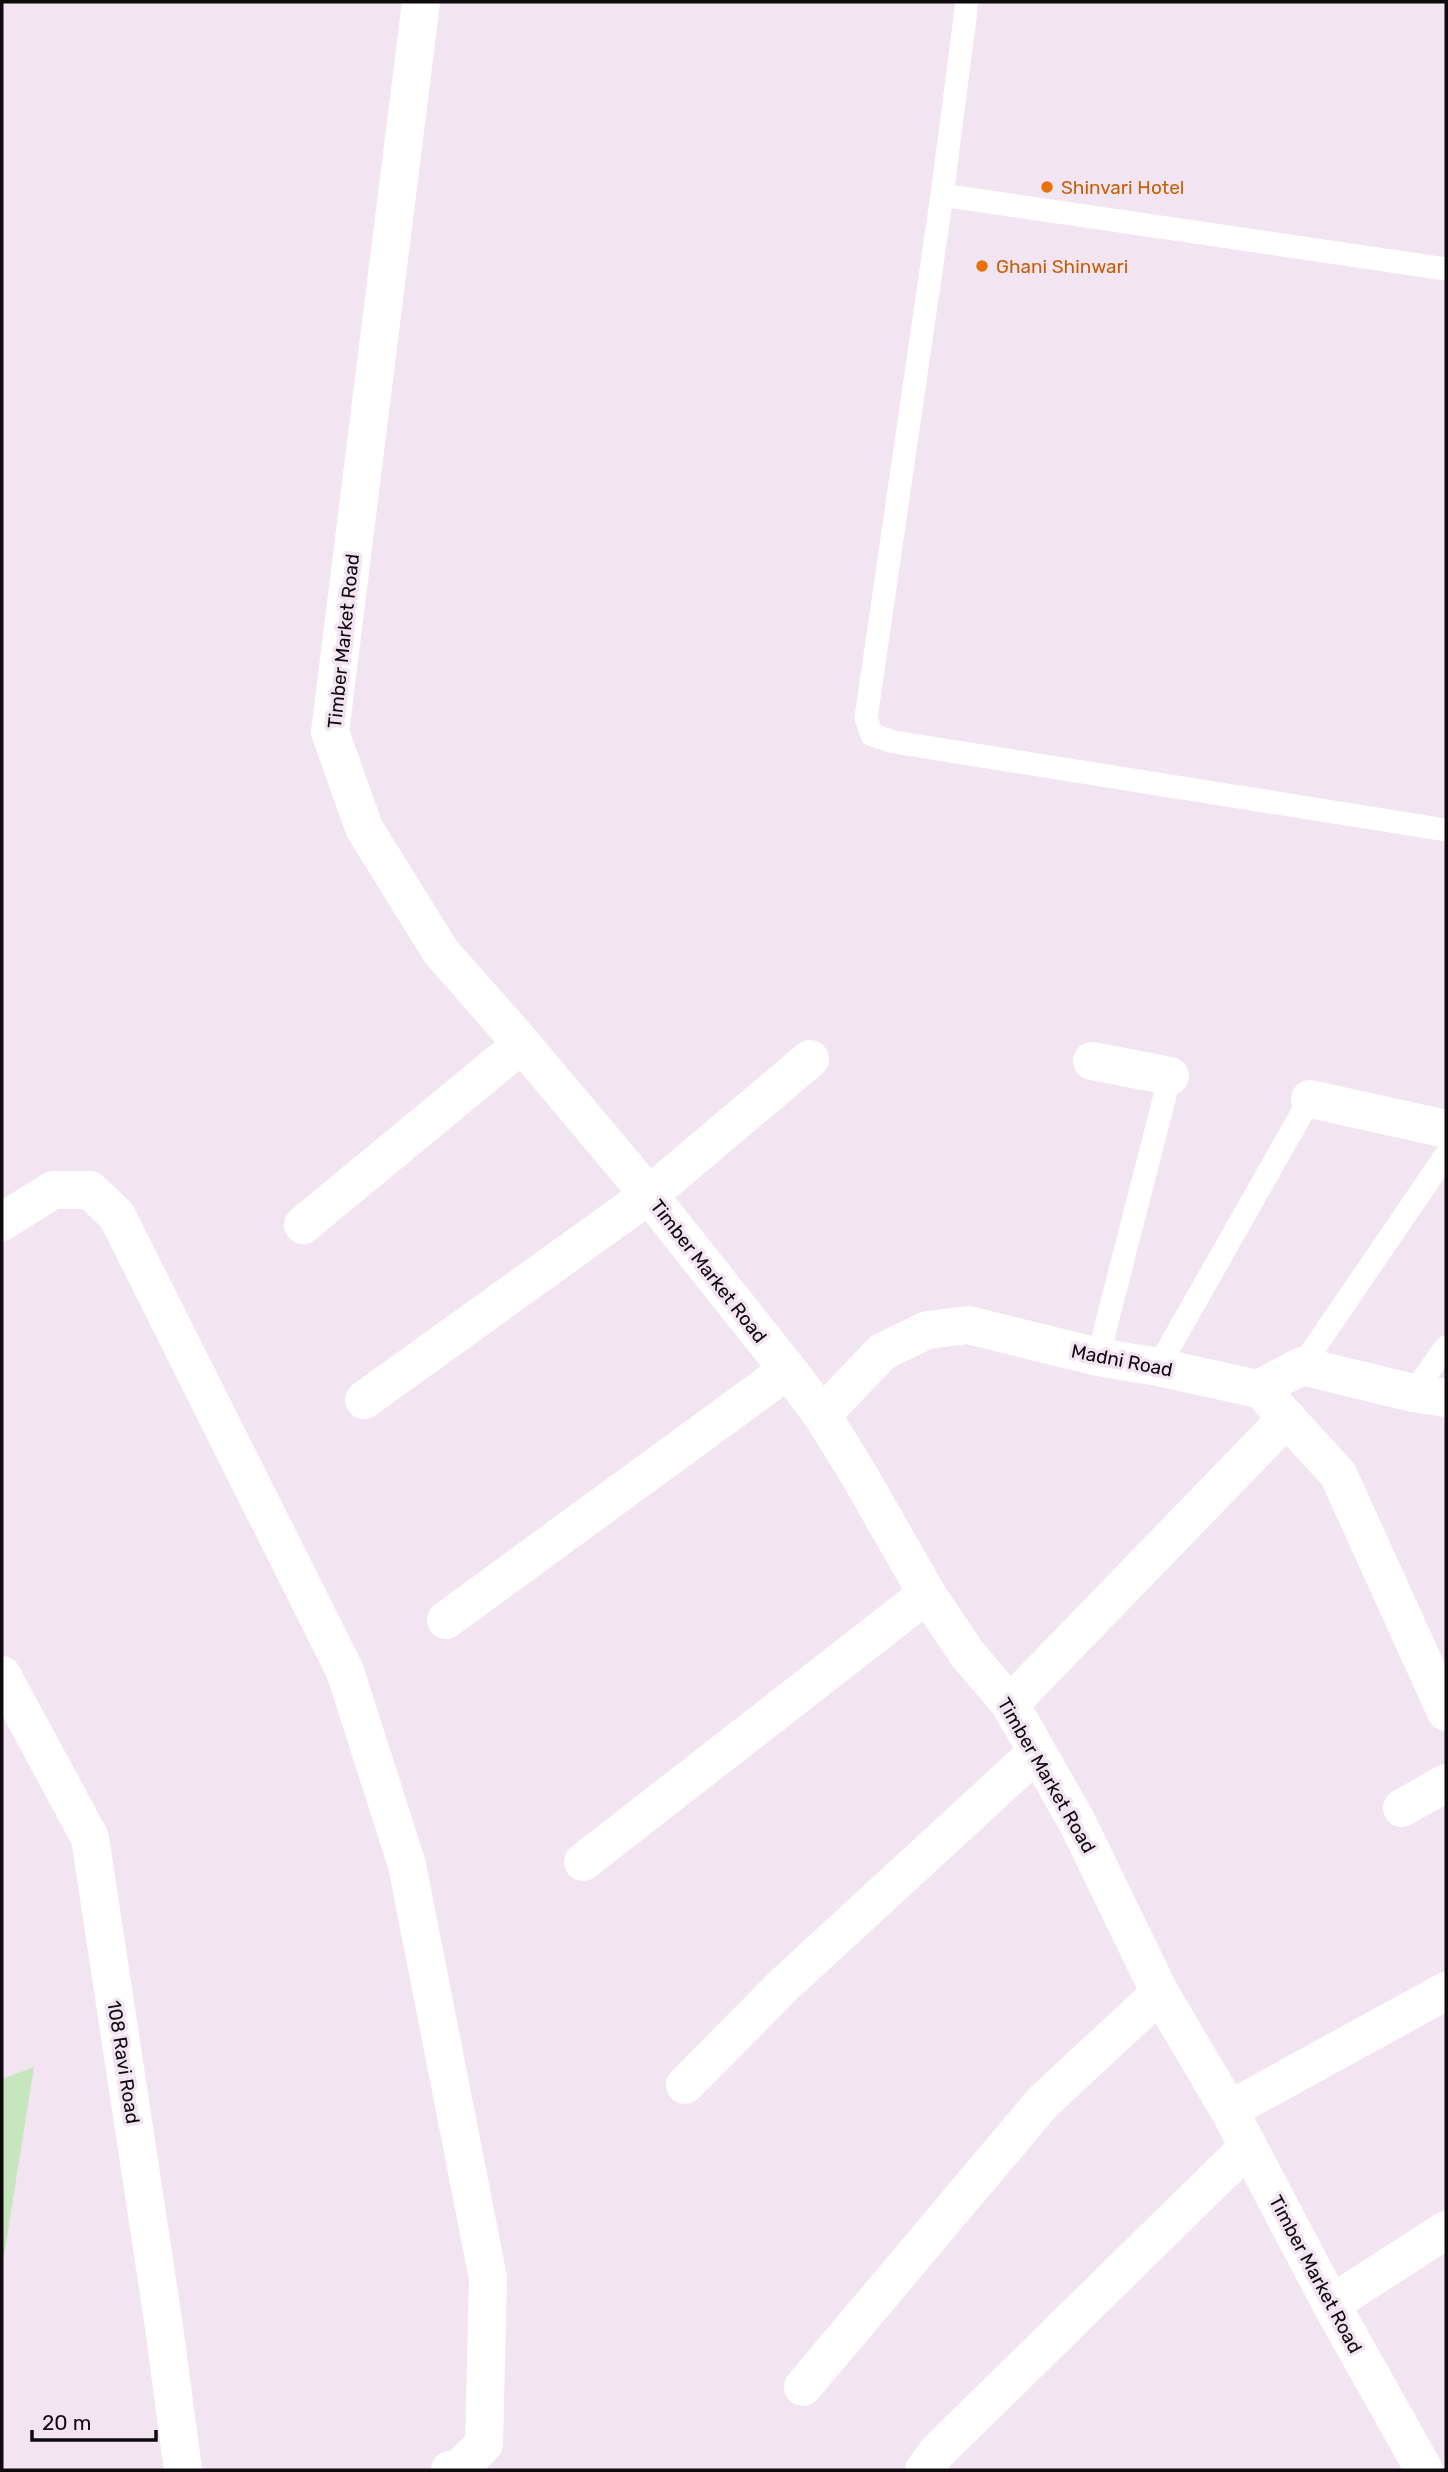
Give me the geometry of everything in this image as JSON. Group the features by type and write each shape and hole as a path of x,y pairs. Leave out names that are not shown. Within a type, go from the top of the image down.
{"street":[{"name":"Timber Market Road","path":"421,2 330,732 364,828 441,952 523,1044 649,1195 822,1415 927,1594 968,1655 1010,1704 1077,1822 1160,1993 1229,2110 1331,2304 1424,2470"},
{"path":"303,1225 523,1044"},
{"path":"364,1400 649,1195 810,1059"},
{"path":"1092,1061 1170,1076"},
{"path":"1310,1099 1446,1129"},
{"path":"2,1222 53,1191 90,1190 117,1216 345,1671 407,1865 488,2278 484,2444 461,2467 450,2470"},
{"name":"Madni Road","path":"822,1415 883,1352 927,1330 968,1325 1098,1357 1258,1389"},
{"path":"1429,1395 1302,1366 1258,1389 1338,1474 1446,1712"},
{"path":"446,1620 788,1370"},
{"path":"1010,1704 1287,1418"},
{"path":"583,1862 927,1594"},
{"name":"108 Ravi Road","path":"2,1675 90,1838 183,2470"},
{"path":"685,2085 784,1986 1037,1752"},
{"path":"1402,1808 1446,1783"},
{"path":"1229,2110 1446,1991"},
{"path":"803,2387 1042,2103 1160,1993"},
{"path":"924,2470 937,2452 1248,2147"},
{"path":"1331,2304 1446,2230"}],"lane":[{"path":"967,2 942,195 866,718 872,735 894,743 1446,830"},
{"path":"942,195 1446,269"},
{"path":"1098,1357 1170,1076"},
{"path":"1158,1367 1310,1099"},
{"path":"1302,1366 1446,1155"},
{"path":"1429,1395 1446,1347"}],"green space":[{"path":"34,2067 2,2268 2,2079"}],"place":[{"name":"Shinvari Hotel","path":"1047,187"},
{"name":"Ghani Shinwari","path":"982,266"}]}
